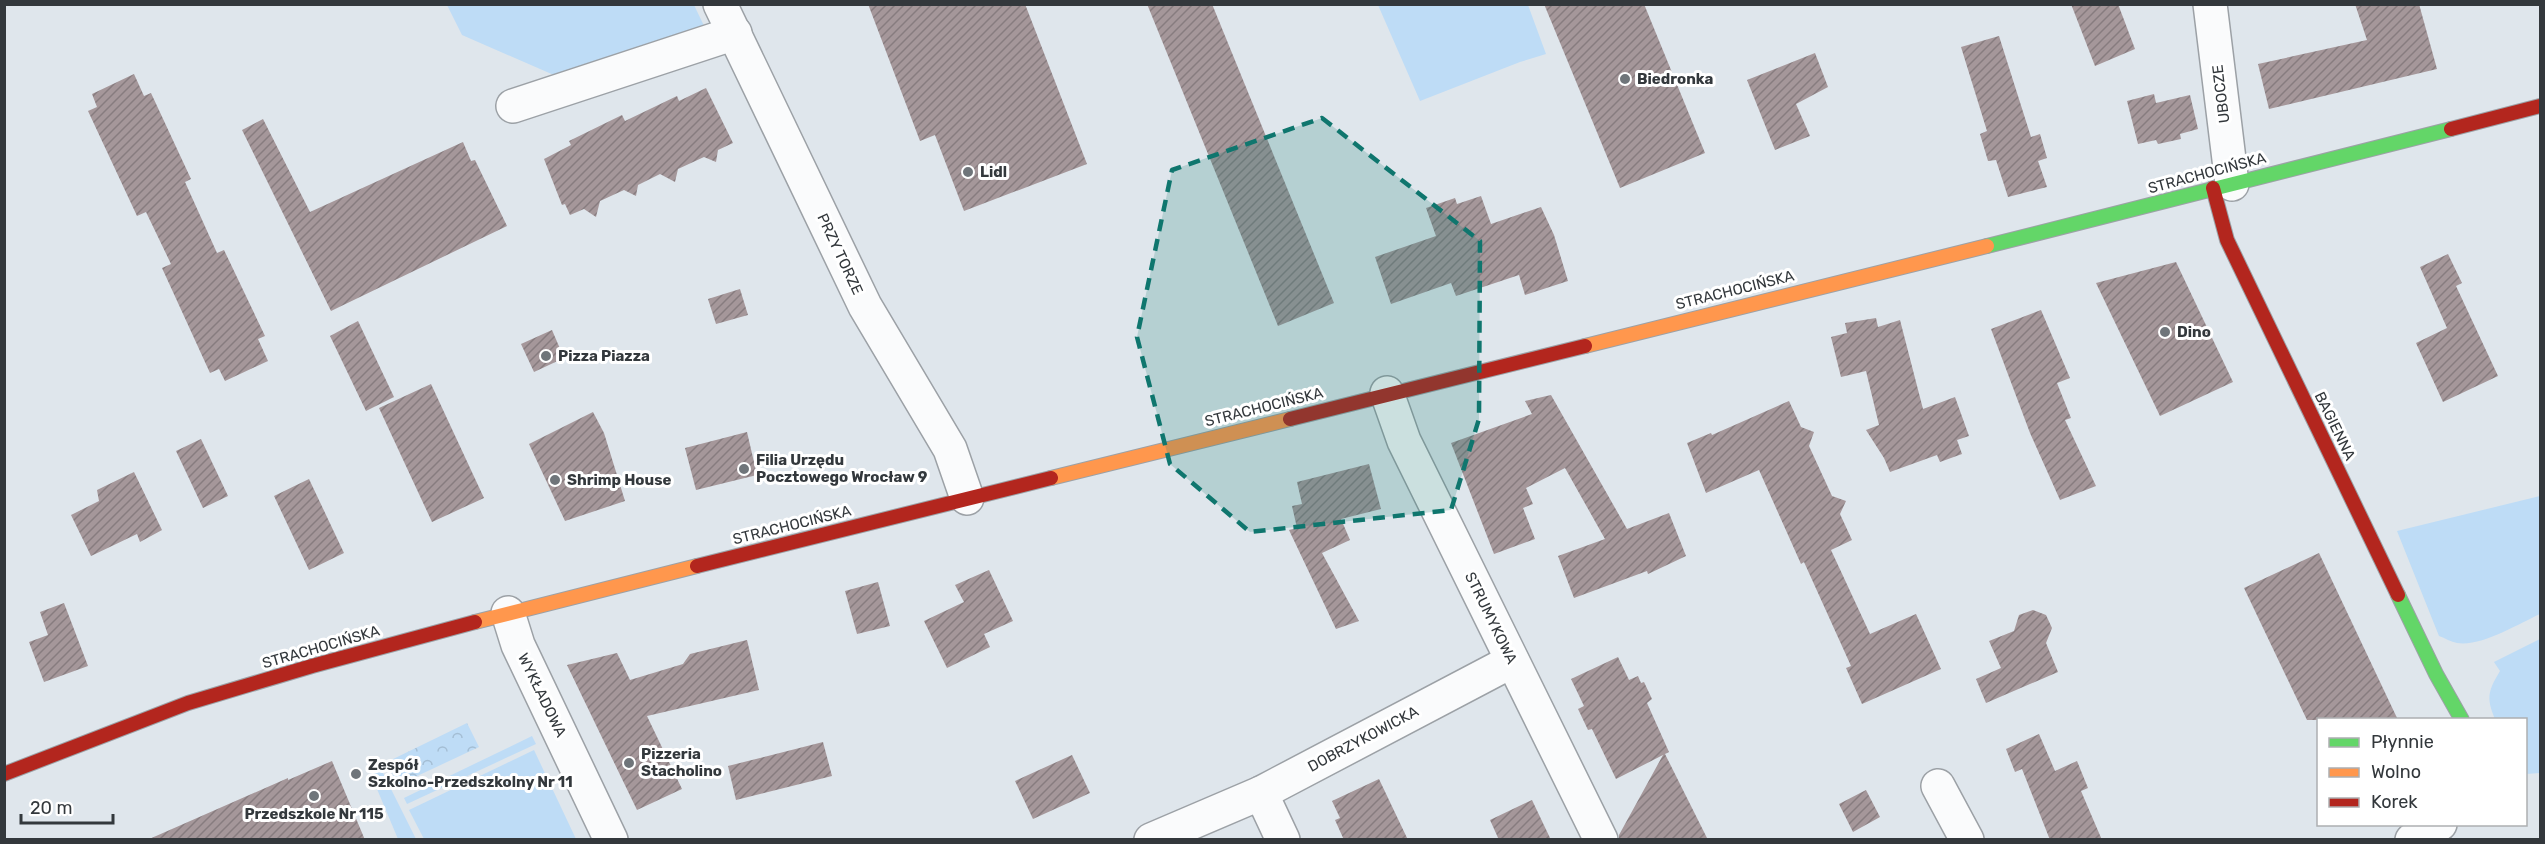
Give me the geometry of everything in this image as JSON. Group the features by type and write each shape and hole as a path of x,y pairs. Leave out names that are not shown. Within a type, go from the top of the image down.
{"main road":[{"name":"STRACHOCIŃSKA","path":"4,774 188,703 312,666 508,613 2541,106"},
{"name":"BAGIENNA","path":"2223,186 2227,240 2436,674 2461,718"}],"street":[{"name":"PRZY TORZE","path":"720,4 865,306 950,449 967,498"},
{"name":"UBOCZE","path":"2210,4 2223,186"},
{"path":"513,106 735,33"},
{"name":"STRUMYKOWA","path":"1388,393 1404,441 1601,840"},
{"name":"WYKŁADOWA","path":"508,613 518,645 611,840"},
{"name":"DOBRZYKOWICKA","path":"1152,840 1261,793 1512,661"},
{"path":"1938,786 1967,840"},
{"path":"1261,793 1283,840"},
{"path":"2412,840 2438,826"}],"highlighted area":[{"path":"1322,118 1480,241 1479,419 1451,510 1250,532 1170,464 1137,337 1172,170"}],"green space":[{"path":"447,5 694,5 707,32 563,79 462,35"},
{"path":"1378,5 1528,5 1546,54 1420,101"},
{"path":"2540,496 2540,614 2477,642 2457,643 2439,636 2397,531"},
{"path":"2540,639 2540,773 2527,774 2527,718 2495,718 2489,700 2493,684 2500,671 2494,662"},
{"path":"467,723 479,747 398,785 387,762"},
{"path":"532,736 536,744 407,804 404,798"},
{"path":"534,750 576,839 424,839 409,810"},
{"path":"379,765 416,839 398,839 369,770"}],"building":[{"path":"868,4 1025,4 1087,164 964,211 935,135 920,141"},
{"path":"1147,4 1212,4 1334,303 1278,326"},
{"name":"Biedronka","path":"1544,4 1644,4 1705,153 1620,188"},
{"path":"2071,4 2118,4 2135,49 2095,66"},
{"path":"2355,4 2419,4 2437,69 2269,109 2258,64 2367,40"},
{"path":"1999,36 2031,137 2040,134 2047,158 2038,161 2047,187 2008,197 1996,160 1988,161 1980,134 1987,131 1961,47"},
{"path":"1815,53 1828,87 1796,104 1810,136 1775,150 1747,80"},
{"path":"134,74 144,96 151,93 191,179 185,182 217,253 224,250 265,336 258,339 268,361 225,381 219,369 210,373 162,268 171,264 146,212 137,216 88,111 97,107 92,94"},
{"path":"706,88 733,143 718,150 716,162 704,157 678,169 675,182 660,174 638,185 636,196 624,190 600,201 596,217 584,209 570,215 565,204 562,205 544,159 571,145 569,141 622,115 625,121 677,96 679,101"},
{"path":"2154,94 2156,103 2190,95 2198,129 2180,134 2181,139 2158,144 2156,140 2138,144 2127,101"},
{"path":"263,119 310,212 463,142 471,161 475,160 507,226 331,311 242,130"},
{"path":"1481,196 1491,224 1541,207 1554,235 1568,281 1525,295 1519,275 1456,296 1451,283 1391,304 1375,257 1436,236 1426,208 1455,198 1457,204"},
{"path":"2448,254 2462,283 2456,286 2498,376 2443,402 2416,343 2447,328 2420,267"},
{"name":"Dino","path":"2176,262 2233,382 2160,416 2096,283"},
{"path":"740,289 748,315 716,324 708,299"},
{"path":"2041,310 2070,378 2057,383 2071,418 2065,420 2096,486 2060,500 2030,433 1991,329"},
{"path":"1876,318 1878,327 1900,320 1923,409 1955,397 1969,436 1957,440 1962,454 1940,462 1937,455 1890,472 1866,430 1879,425 1866,371 1841,377 1831,337 1847,333 1845,323"},
{"path":"358,321 394,397 366,411 330,336"},
{"path":"552,330 564,358 534,372 521,344"},
{"path":"431,384 484,498 432,522 379,408"},
{"path":"1551,395 1627,529 1669,513 1686,556 1648,574 1647,571 1574,598 1558,556 1605,539 1565,468 1526,488 1533,504 1523,508 1535,539 1494,554 1451,443 1532,414 1525,401"},
{"path":"1789,401 1801,427 1814,432 1809,446 1832,496 1846,501 1840,514 1852,540 1831,550 1870,634 1916,614 1941,669 1862,704 1846,668 1851,666 1804,562 1801,564 1759,470 1706,493 1687,443 1711,433 1712,435"},
{"path":"593,412 604,433 625,501 565,521 529,444"},
{"path":"747,432 757,475 696,490 685,448"},
{"path":"201,439 228,496 203,508 176,451"},
{"path":"1369,464 1381,509 1341,519 1350,540 1322,553 1359,621 1336,629 1289,530 1297,528 1292,506 1302,504 1297,482"},
{"path":"134,472 162,530 140,542 137,534 91,556 71,515 99,501 97,490"},
{"path":"309,479 344,553 309,570 274,496"},
{"path":"2319,553 2397,718 2307,720 2244,588"},
{"path":"989,570 1013,621 984,634 990,647 947,668 924,621 964,602 955,585"},
{"path":"878,582 890,626 857,634 845,591"},
{"path":"64,603 88,666 44,682 29,642 48,635 40,612"},
{"path":"2033,610 2046,615 2052,628 2046,643 2058,672 1986,703 1976,679 2001,668 1989,641 2014,631 2019,615"},
{"path":"747,640 759,690 647,716 682,789 637,810 567,665 617,653 630,680 683,664 690,654"},
{"path":"1618,657 1629,680 1638,676 1641,683 1644,682 1652,699 1647,703 1669,752 1665,754 1708,840 1619,840 1619,835 1663,755 1616,779 1592,729 1588,730 1578,709 1584,706 1571,679"},
{"path":"2039,734 2055,771 2077,761 2088,788 2081,791 2102,840 2050,840 2022,769 2015,772 2006,749"},
{"path":"823,742 832,776 736,800 728,766"},
{"path":"1072,755 1090,793 1033,819 1015,781"},
{"path":"332,761 365,840 147,840 288,778 288,780"},
{"path":"1379,779 1408,840 1344,840 1335,820 1340,818 1332,801"},
{"path":"1866,790 1880,817 1853,832 1839,804"},
{"path":"1532,800 1551,840 1499,840 1490,820"}],"traffic: fast":[{"path":"1987,246 2451,129"},
{"path":"2398,595 2436,674 2461,718"}],"traffic: slow":[{"path":"1585,346 1987,246"},
{"path":"1051,478 1290,419"},
{"path":"475,622 697,566"}],"traffic: jam":[{"path":"2451,129 2540,106"},
{"path":"2213,188 2227,240 2398,595"},
{"path":"1290,419 1585,346"},
{"path":"697,566 1051,478"},
{"path":"4,774 188,703 312,666 475,622"}],"place":[{"name":"Biedronka","path":"1625,79"},
{"name":"Lidl","path":"968,172"},
{"name":"Dino","path":"2165,332"},
{"name":"Pizza Piazza","path":"546,356"},
{"name":"Filia Urzędu Pocztowego Wrocław 9","path":"744,469"},
{"name":"Shrimp House","path":"555,480"},
{"name":"Pizzeria Stacholino","path":"629,763"},
{"name":"Zespół Szkolno-Przedszkolny Nr 11","path":"356,774"},
{"name":"Przedszkole Nr 115","path":"314,796"}]}
